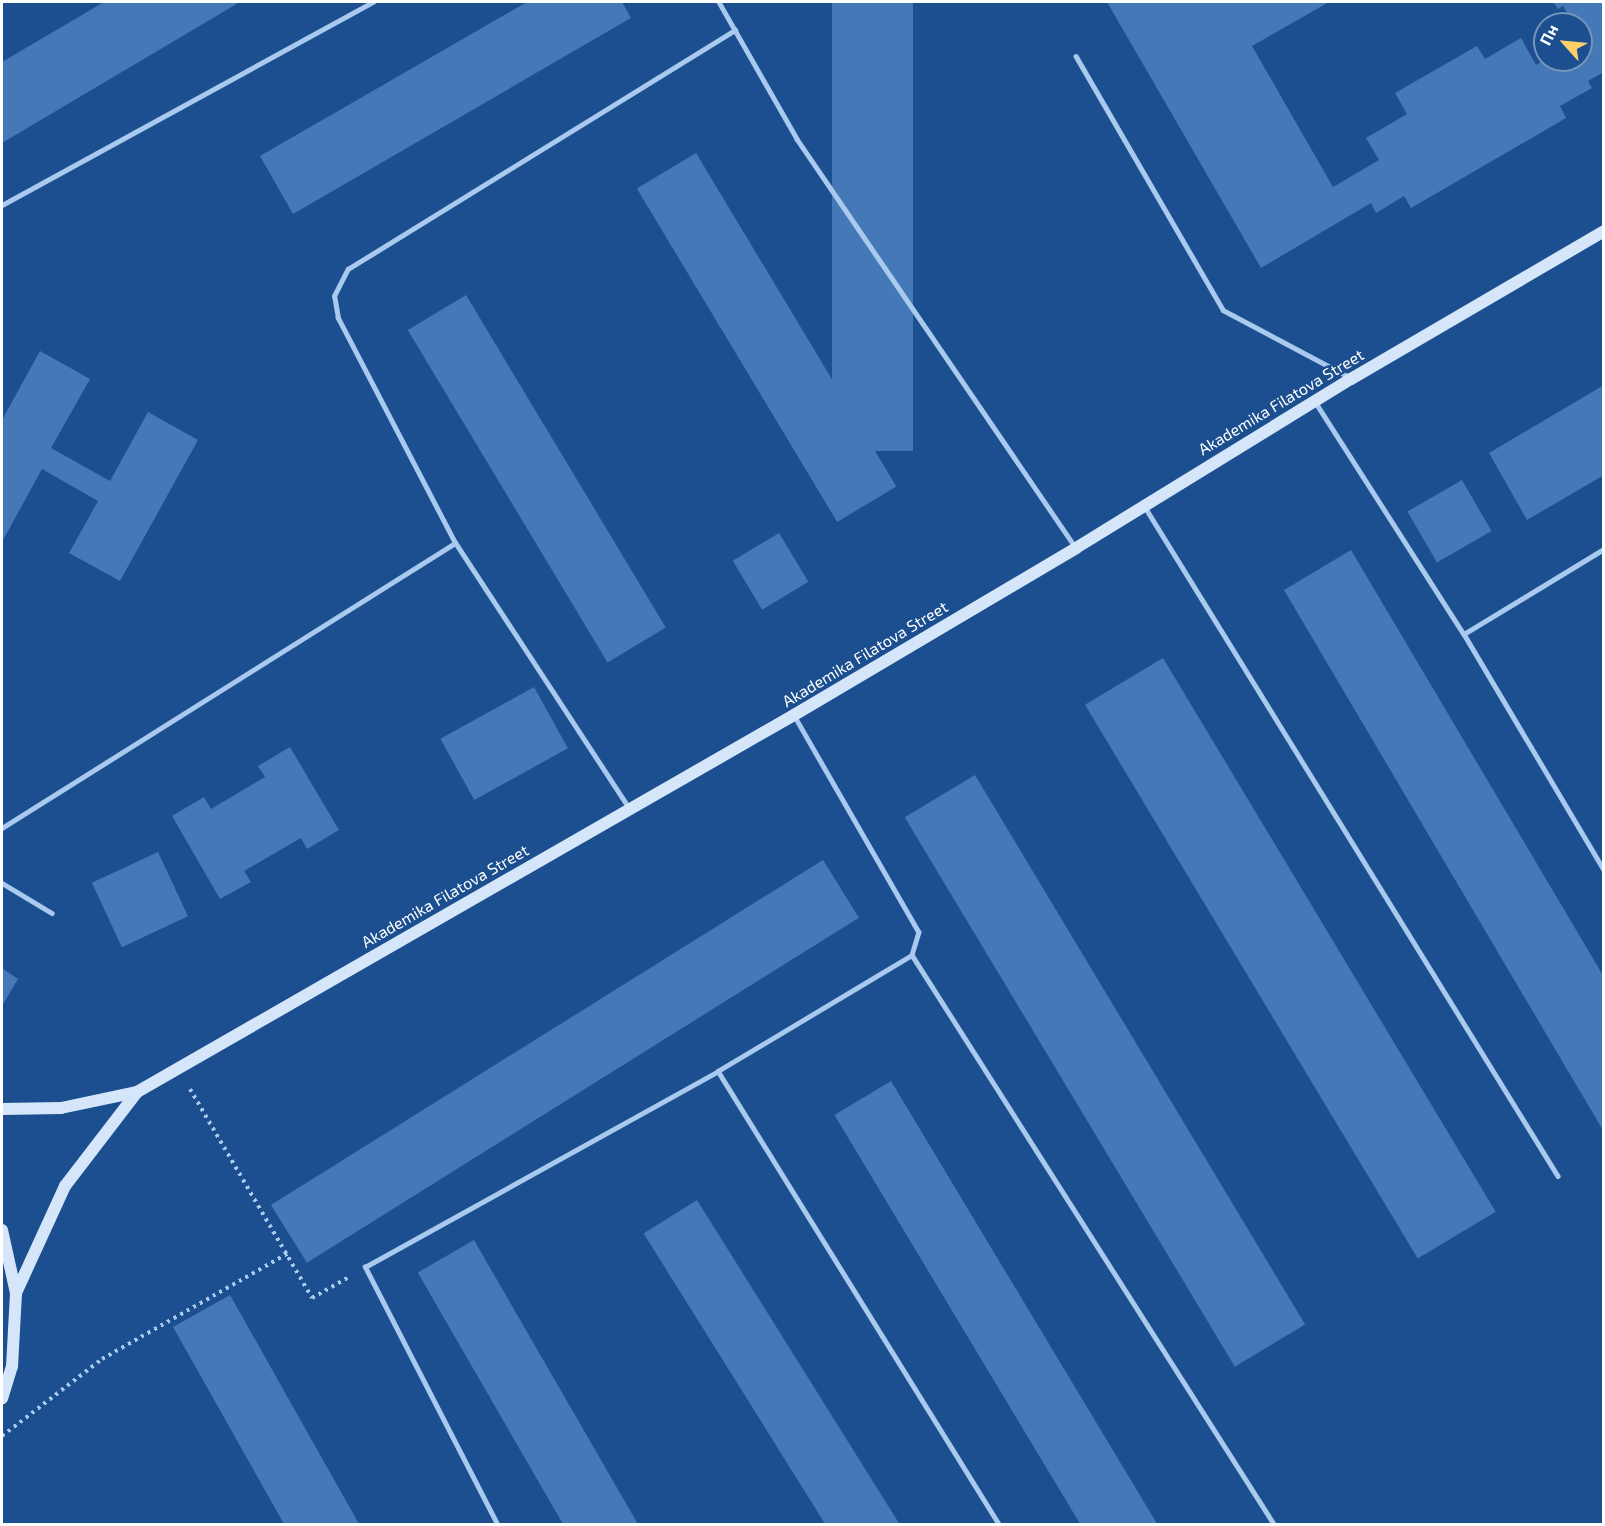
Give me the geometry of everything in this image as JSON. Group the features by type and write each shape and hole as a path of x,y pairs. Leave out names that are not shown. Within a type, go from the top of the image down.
{"main road":[{"name":"Akademika Filatova Street","path":"2,1109 61,1108 137,1092 794,715 1076,548 1143,504 1351,379 1604,231"},
{"name":"Akademika Filatova Street","path":"16,1293 65,1186 137,1092"},
{"path":"2,1230 16,1293 12,1366 2,1398"}],"lane":[{"path":"2,205 374,2"},
{"path":"719,2 797,139 1076,548"},
{"path":"630,810 455,543 338,318 334,296 348,269 735,30"},
{"path":"1076,56 1223,310 1351,379"},
{"path":"1315,401 1464,634 1604,870"},
{"path":"1143,504 1558,1176"},
{"path":"2,828 455,543"},
{"path":"1464,634 1604,549"},
{"path":"497,1524 365,1267 718,1071 912,955 919,932 794,715"},
{"path":"2,883 52,913"},
{"path":"912,955 1274,1524"},
{"path":"718,1071 999,1524"}],"path":[{"path":"178,1068 312,1298 365,1267"},
{"path":"2,1436 102,1359 287,1254"}],"building":[{"path":"104,2 240,2 2,143 2,62"},
{"path":"527,2 622,2 631,18 293,214 260,156"},
{"path":"832,2 913,2 913,451 832,451"},
{"path":"1107,2 1329,2 1252,46 1333,187 1379,160 1366,138 1407,114 1395,93 1477,46 1485,59 1521,38 1533,60 1533,72 1593,72 1593,12 1567,12 1563,6 1558,9 1553,2 1604,2 1604,72 1588,81 1592,88 1560,106 1566,118 1411,208 1404,196 1376,213 1371,203 1261,268"},
{"path":"696,153 896,486 837,522 637,189"},
{"path":"466,295 666,628 608,663 408,330"},
{"path":"40,351 90,379 51,448 110,481 148,412 198,440 120,581 69,553 98,501 42,469 2,542 2,420"},
{"path":"1604,385 1604,475 1527,520 1489,453"},
{"path":"1462,480 1492,531 1437,563 1407,512"},
{"path":"779,533 808,582 762,610 733,561"},
{"path":"1351,550 1604,977 1604,1132 1284,590"},
{"path":"1163,658 1496,1212 1418,1259 1085,705"},
{"path":"534,687 568,748 474,800 440,739"},
{"path":"290,747 339,830 307,849 301,838 244,871 251,882 220,899 172,816 204,797 211,809 265,777 258,766"},
{"path":"975,775 1305,1324 1235,1367 905,817"},
{"path":"158,852 188,916 122,947 92,883"},
{"path":"823,860 859,918 307,1263 271,1205"},
{"path":"2,968 18,979 2,1006"},
{"path":"891,1081 1157,1523 1080,1524 834,1115"},
{"path":"697,1200 899,1523 825,1524 644,1233"},
{"path":"474,1240 638,1524 563,1524 418,1272"},
{"path":"230,1295 359,1524 284,1524 173,1327"}]}
